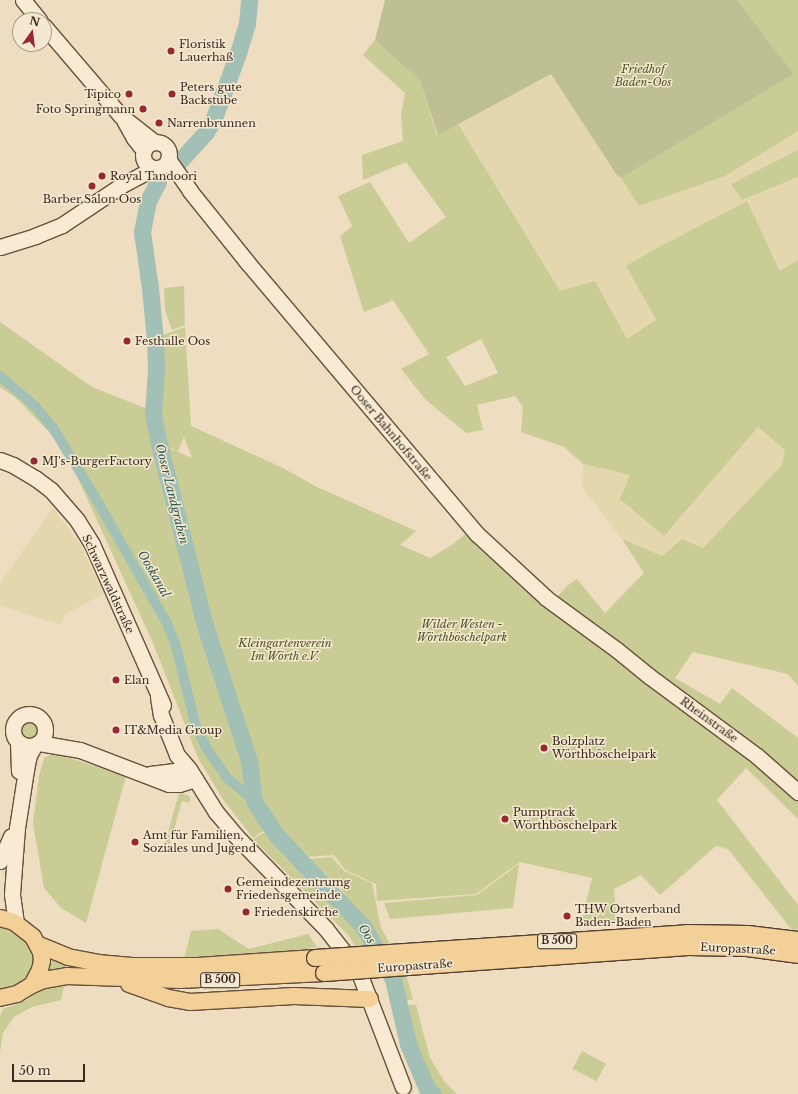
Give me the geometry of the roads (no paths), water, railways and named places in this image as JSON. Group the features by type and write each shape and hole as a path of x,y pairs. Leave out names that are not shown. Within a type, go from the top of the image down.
{"main road":[{"name":"B 500","path":"0,918 16,923 26,929 39,945"},
{"name":"Europastraße","path":"39,945 68,957 98,963 132,966 198,966 687,933 748,934 798,940"},
{"path":"32,985 40,970 42,961 39,945"},
{"name":"Europastraße","path":"32,985 44,980 61,977 86,976 155,981 198,980 324,973 688,947 747,948 798,955"},
{"path":"115,978 168,998 190,1002 288,996 370,999"},
{"name":"B 500","path":"0,998 17,994 32,985"}],"street":[{"path":"23,0 33,12"},
{"name":"Ooser Bahnhofstraße","path":"52,35 121,116 134,138 190,191 315,345 384,423 476,534 546,598 617,650"},
{"path":"0,247 35,236 62,225 122,185 154,158"},
{"name":"Schwarzwaldstraße","path":"0,460 29,475 51,490 77,520 92,544 158,697 185,751 192,774"},
{"name":"Rheinstraße","path":"617,650 649,676 757,756 798,792"},
{"name":"Schwarzwaldstraße","path":"158,697 161,715 177,755 192,774 208,801 235,835 339,944 358,970 405,1091"},
{"path":"0,900 18,790 20,755 18,742 14,736 13,730 15,723 19,717 29,714 34,715 41,720 45,726 80,750"},
{"path":"16,923 12,894 17,828 29,755 45,736 45,726"},
{"path":"149,773 167,758 169,737"},
{"path":"18,742 25,746 36,745 80,750 149,773 192,774"},
{"path":"0,861 11,836"}],"waterway":[{"name":"Ooser Landgraben","path":"177,164 206,132 214,118 247,24 249,0"},
{"name":"Ooser Landgraben","path":"158,182 148,201 142,232 150,288 155,340 156,370 153,414 158,440 205,626 249,761 254,801 276,835 363,926 393,979 408,1044 427,1089 433,1094"},
{"name":"Ooskanal","path":"0,376 35,406 53,428 91,490 167,623 176,646 196,727 209,752 227,778 254,801"}],"place":[{"name":"Floristik Lauerhaß","path":"171,51"},
{"name":"Tipico","path":"129,94"},
{"name":"Peters gute Backstube","path":"172,94"},
{"name":"Foto Springmann","path":"143,109"},
{"name":"Narrenbrunnen","path":"159,123"},
{"name":"Royal Tandoori","path":"102,176"},
{"name":"Barber Salon Oos","path":"92,186"},
{"name":"Festhalle Oos","path":"127,341"},
{"name":"MJ's-BurgerFactory","path":"34,461"},
{"name":"Elan","path":"116,680"},
{"name":"IT&Media Group","path":"116,730"},
{"name":"Bolzplatz Wörthböschelpark","path":"544,748"},
{"name":"Pumptrack Wörthböschelpark","path":"505,819"},
{"name":"Amt für Familien, Soziales und Jugend","path":"135,842"},
{"name":"Gemeindezentrumg Friedensgemeinde","path":"228,889"},
{"name":"Friedenskirche","path":"246,912"},
{"name":"THW Ortsverband Baden-Baden","path":"567,916"}],"park label":[{"name":"Friedhof Baden-Oos","path":"643,76"},
{"name":"Wilder Westen - Wörthböschelpark","path":"462,631"},
{"name":"Kleingartenverein Im Wörth e.V.","path":"285,650"}],"water label":[{"name":"Oos","path":"367,934"}]}
